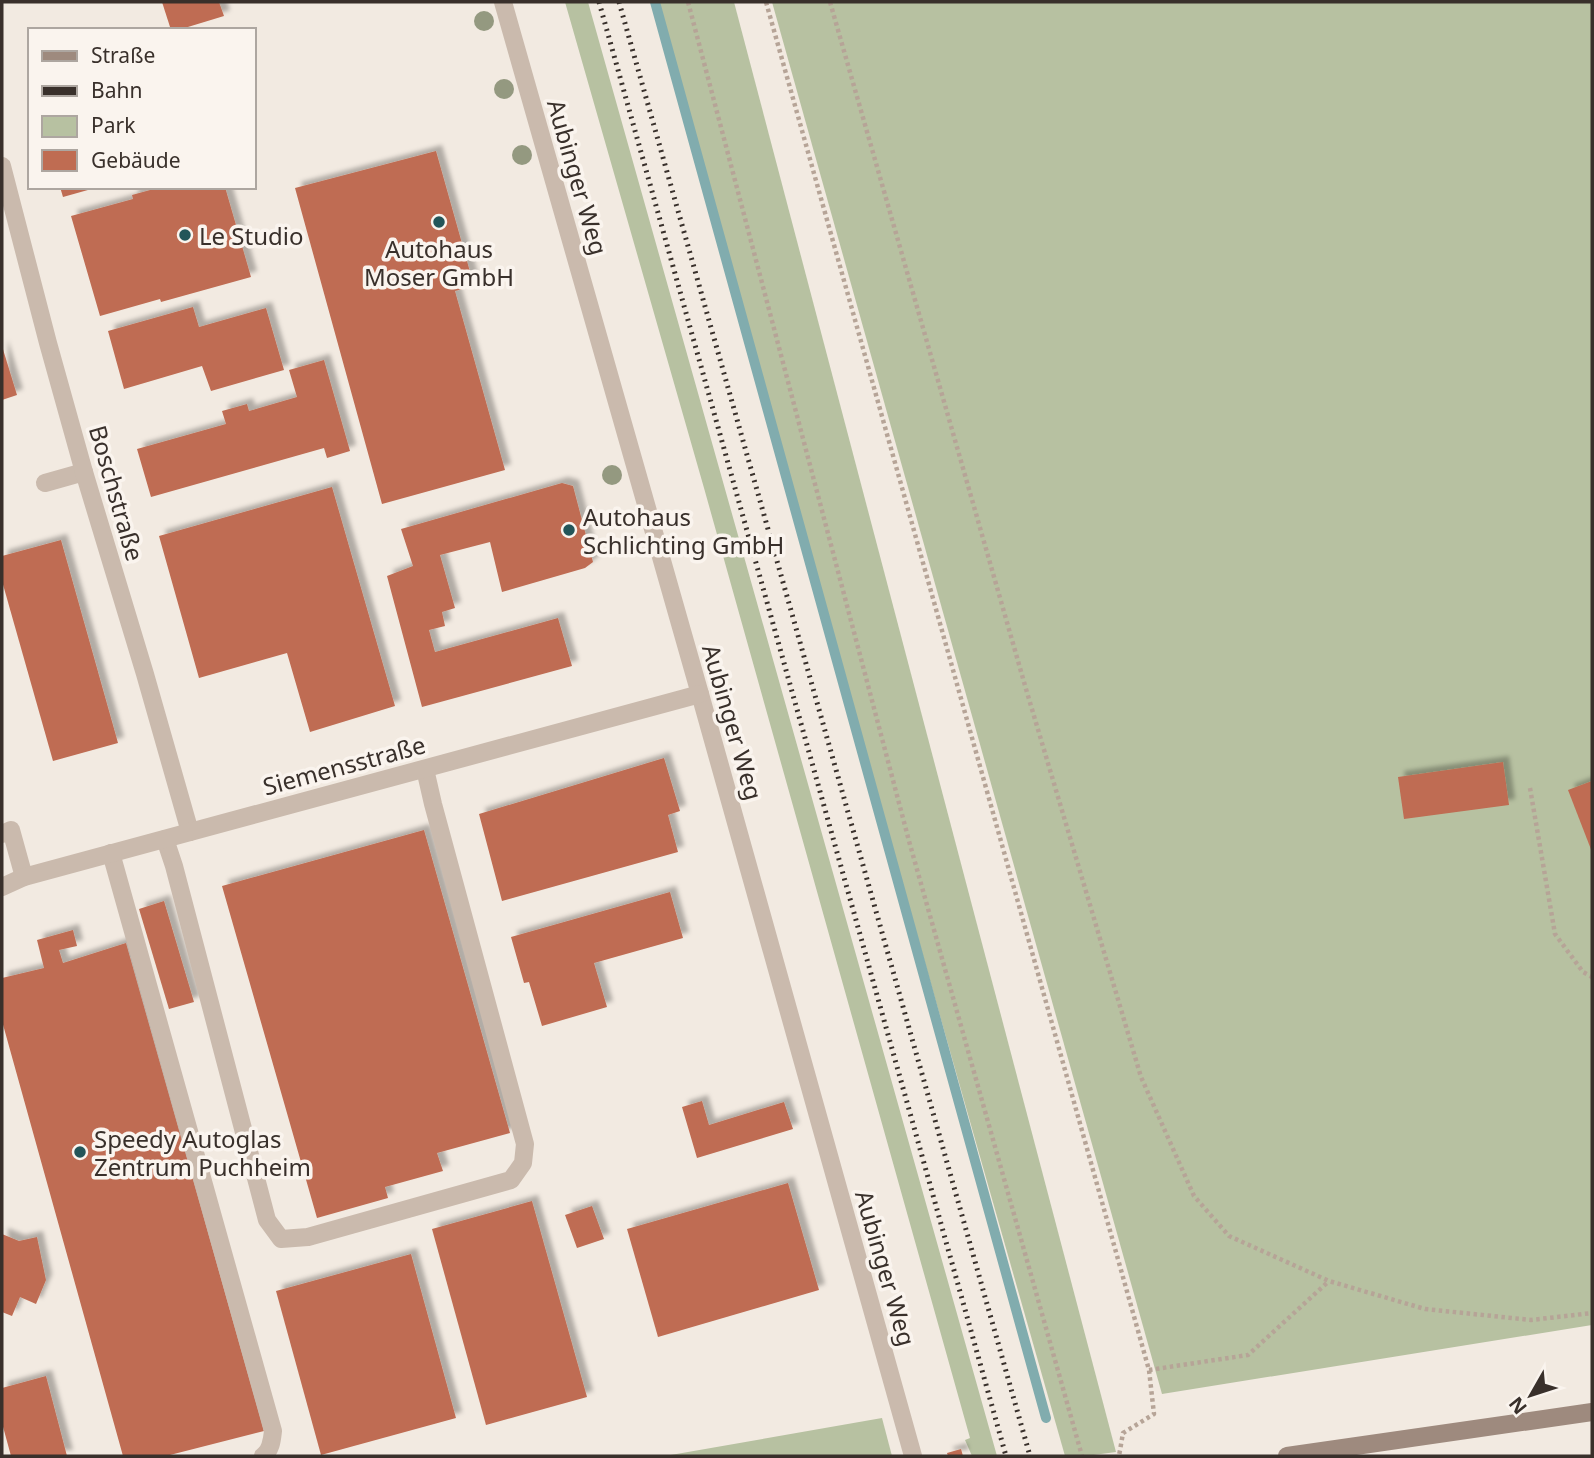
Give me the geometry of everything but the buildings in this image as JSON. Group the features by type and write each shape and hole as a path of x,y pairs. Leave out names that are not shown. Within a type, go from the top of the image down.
{"street":[{"name":"Aubinger Weg","path":"503,2 913,1456"},
{"name":"Boschstraße","path":"2,166 6,202 23,278 145,674 190,832"},
{"path":"45,483 84,472"},
{"name":"Siemensstraße","path":"2,887 24,877 700,694"},
{"path":"165,839 267,1220 281,1238 308,1237 511,1180 523,1163 525,1144 425,769"},
{"path":"2,834 12,830 24,877"},
{"path":"111,853 273,1431 268,1453 263,1456"},
{"path":"1287,1456 1592,1412"}],"path":[{"path":"688,2 909,841 1082,1456"},
{"path":"766,2 1149,1370 1154,1414 1123,1433 1119,1456"},
{"path":"830,2 1026,689 1141,1077 1194,1196 1229,1236 1329,1281 1425,1309 1531,1320 1592,1313"},
{"path":"1531,788 1555,934 1583,972 1592,977"},
{"path":"1149,1370 1248,1355 1329,1281"}],"green space":[{"path":"565,2 588,2 997,1456 972,1456 965,1440 970,1438"},
{"path":"652,2 734,2 1116,1452 1065,1456"},
{"path":"772,2 1592,2 1592,1325 1162,1394"},
{"path":"882,1418 892,1456 665,1456"}],"waterway":[{"path":"655,2 1046,1418"}],"railway":[{"path":"599,2 1006,1456"},
{"path":"619,2 1030,1456"}],"place":[{"name":"Autohaus Moser GmbH","path":"439,222"},
{"name":"Le Studio","path":"185,235"},
{"name":"Autohaus Schlichting GmbH","path":"569,530"},
{"name":"Speedy Autoglas Zentrum Puchheim","path":"80,1152"}]}
